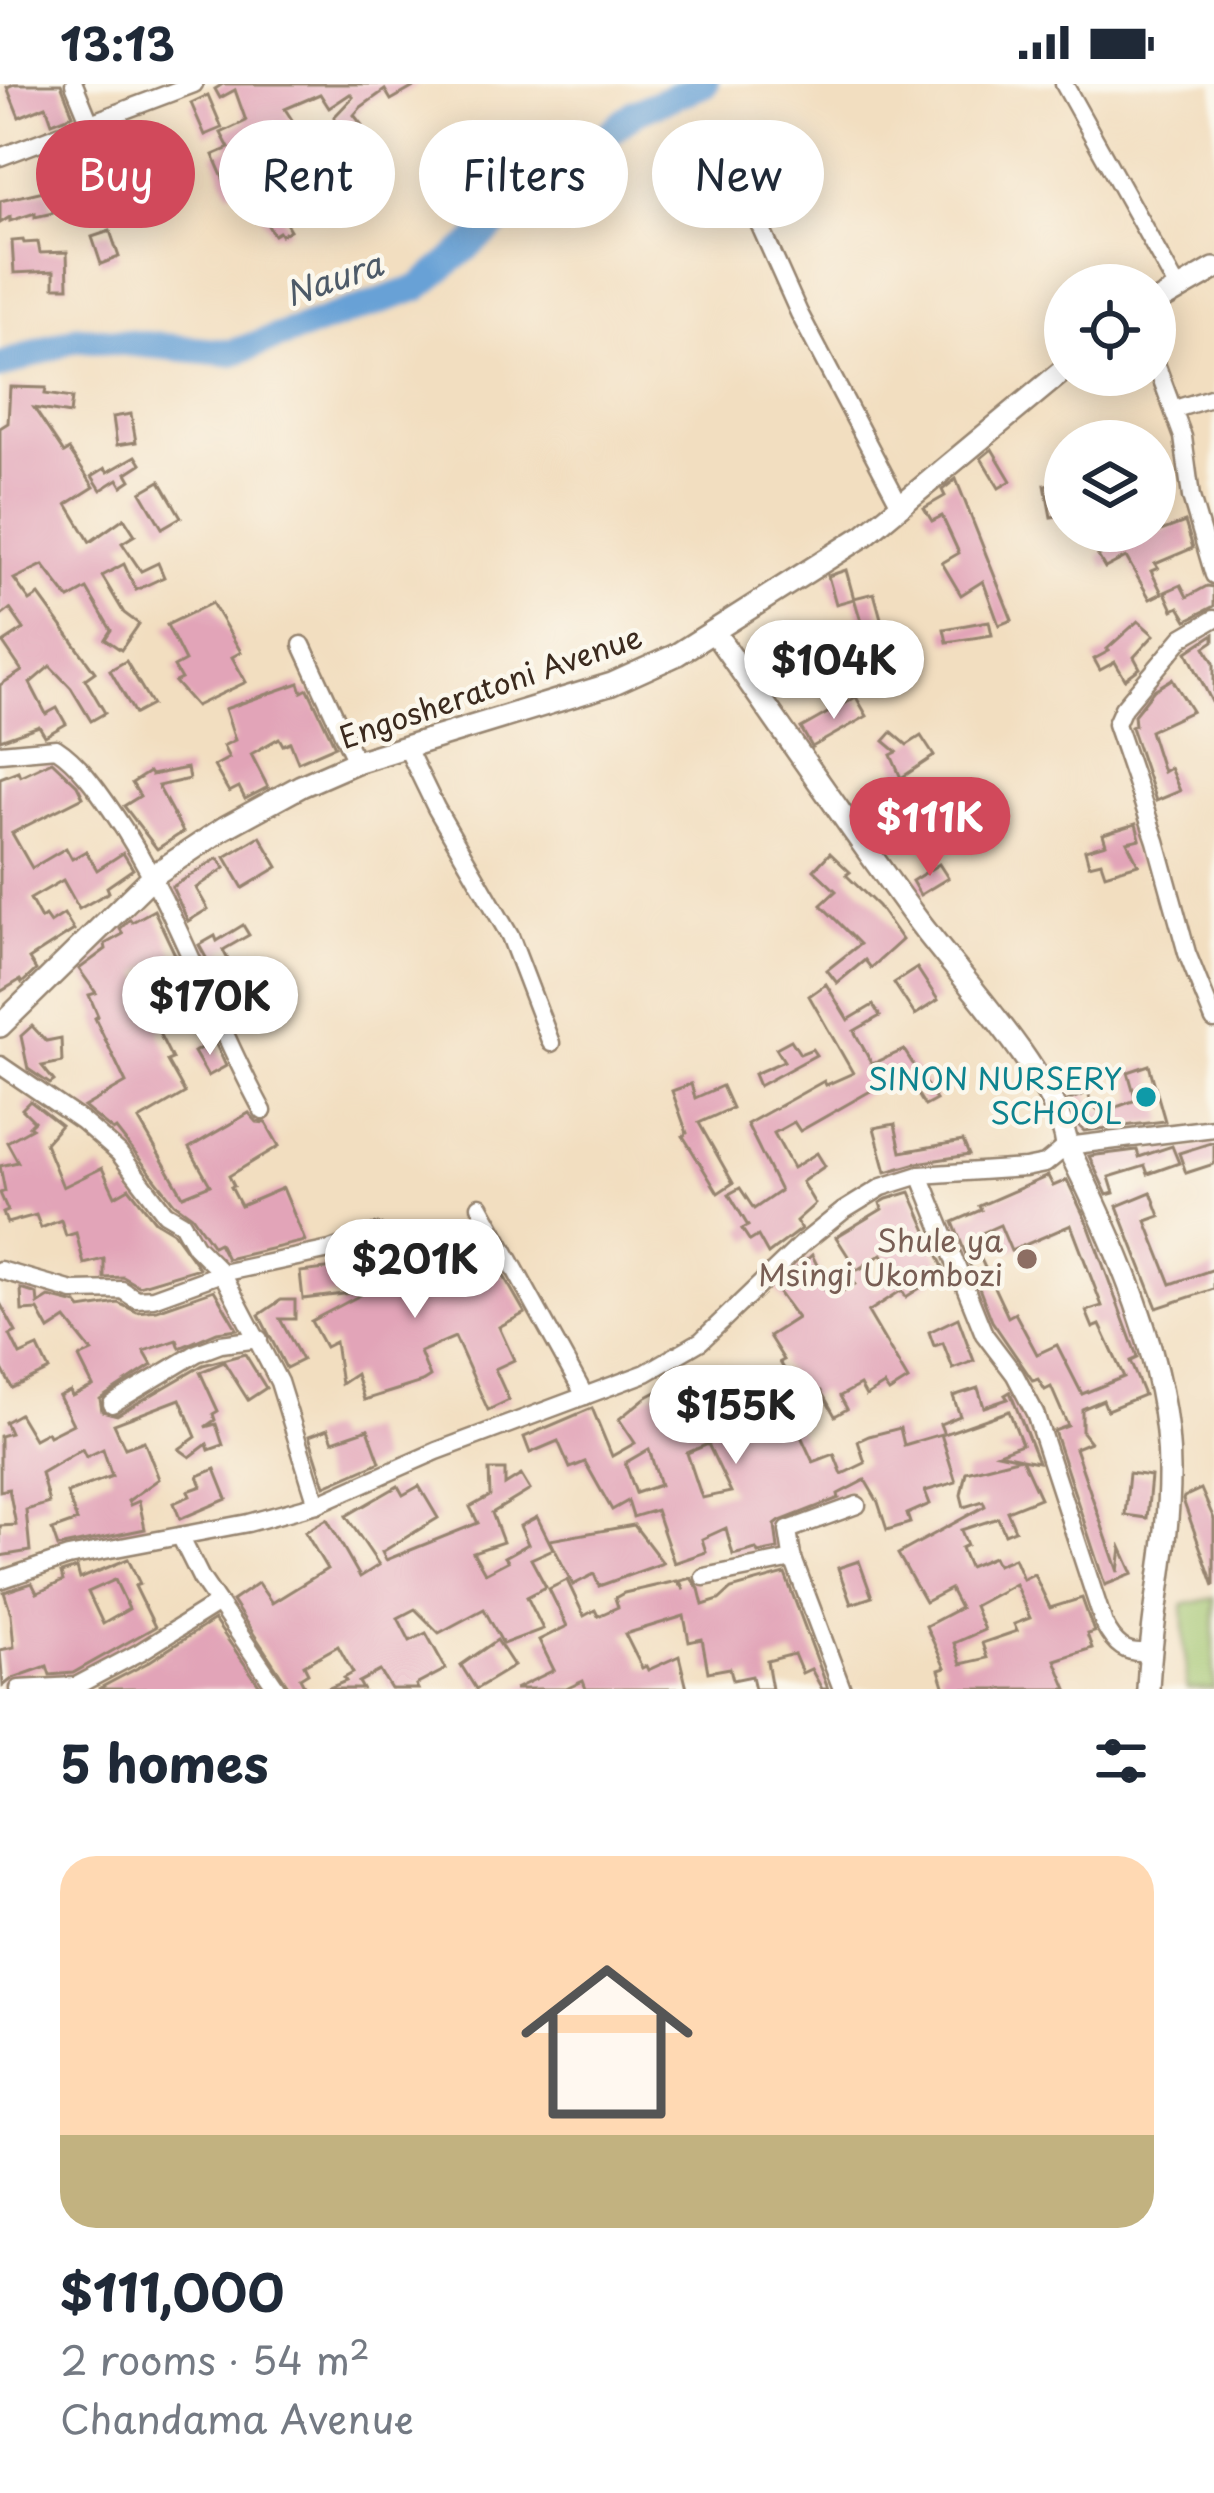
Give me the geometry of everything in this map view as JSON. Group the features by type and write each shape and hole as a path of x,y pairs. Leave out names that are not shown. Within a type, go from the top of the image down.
{"street":[{"path":"74,84 89,120"},
{"path":"95,120 194,84"},
{"path":"1064,84 1178,289 1214,269"},
{"path":"1,152 36,140"},
{"path":"761,228 799,313 899,503"},
{"name":"Engosheratoni Avenue","path":"0,1025 154,875 248,814 356,763 612,684 676,656 865,535 1044,386"},
{"path":"1169,396 1214,575"},
{"path":"1175,410 1214,397"},
{"path":"1214,619 1183,637 1123,708 1116,724 1156,842 1176,921 1214,1020"},
{"path":"714,632 913,915 1040,1081 1064,1122 1067,1146 1136,1306 1168,1431 1168,1517 1148,1689"},
{"path":"302,645 356,763"},
{"path":"406,746 436,808 511,936 551,1043"},
{"path":"0,754 56,748 101,795 154,875 263,1111"},
{"path":"0,1065 82,1120 119,1153 165,1213 182,1223 195,1246 222,1273 279,1382 317,1504"},
{"path":"0,1580 68,1557 248,1523 317,1504 437,1450 672,1360 701,1341 843,1210 882,1187 920,1175 1025,1168 1045,1163 1067,1146 1214,1128"},
{"path":"920,1175 984,1334 1015,1375 1035,1413 1104,1624 1113,1642 1126,1650 1150,1651"},
{"path":"480,1206 585,1396"},
{"path":"0,1270 74,1292 122,1290 136,1299 154,1298 222,1273 330,1250 377,1233"},
{"path":"112,1404 197,1353 260,1339"},
{"path":"842,1689 793,1559 788,1530 856,1504"},
{"path":"180,1535 218,1603 277,1689"},
{"path":"704,1577 793,1559"},
{"path":"19,1689 76,1686 218,1603"}],"green space":[{"path":"1214,1598 1214,1689 1187,1689 1183,1605"}],"building":[{"path":"61,84 73,115 51,120 46,106 19,117 7,87"},
{"path":"223,84 419,84 391,100 385,90 361,107 354,115 358,120 334,117 353,97 350,94 329,108 320,94 285,109 292,120 246,120 235,90 220,98 215,89"},
{"path":"208,95 219,129 205,135 191,103"},
{"path":"36,193 36,217 35,213 10,221 10,217 0,223 0,201"},
{"path":"269,228 290,230 281,235 274,235"},
{"path":"110,231 119,257 101,264 92,237"},
{"path":"12,241 38,242 40,253 67,252 68,287 54,287 54,271 14,273"},
{"path":"10,387 46,388 45,394 72,398 70,414 34,408 94,487 67,504 90,542 124,518 135,535 122,543 141,571 158,563 164,577 136,590 124,564 102,576 124,613 139,624 121,650 105,639 111,630 87,589 69,599 43,565 14,579 30,601 39,595 95,672 85,679 105,713 91,721 71,688 50,666 30,683 46,714 57,708 66,724 45,736 39,726 0,740 0,685 22,671 3,643 24,629 10,609 0,617 0,428 8,423"},
{"path":"131,414 136,442 117,445 113,417"},
{"path":"992,449 1011,481 999,488 981,458"},
{"path":"136,456 141,464 127,473 131,480 122,486 118,479 101,490 92,476"},
{"path":"956,479 1012,620 999,625 983,581 961,595 942,563 959,553 942,516 932,521 924,508 945,496 942,490"},
{"path":"160,481 181,517 162,528 141,492"},
{"path":"1185,522 1193,548 1155,564 1158,568 1151,571 1162,593 1150,599 1126,557 1105,568 1098,556 1105,552 1176,552 1176,525"},
{"path":"846,570 854,599 836,604 828,576"},
{"path":"1181,585 1187,597 1214,587 1214,606 1187,620 1179,607 1173,610 1165,592"},
{"path":"874,593 885,633 866,638 854,598"},
{"path":"212,603 241,652 232,657 246,682 196,706 175,682 181,679 174,667 185,661 167,625"},
{"path":"989,621 992,635 947,642 944,629"},
{"path":"1138,621 1154,635 1134,657 1140,668 1125,679 1115,662 1100,670 1094,659 1109,651"},
{"path":"789,628 811,646 798,662 776,643"},
{"path":"1214,634 1214,641 1205,647 1214,663 1214,706 1187,652"},
{"path":"126,661 152,705 135,714 110,670"},
{"path":"1172,679 1192,711 1150,731 1163,772 1170,768 1180,791 1156,801 1131,727 1134,715 1154,690"},
{"path":"299,683 302,692 308,689 335,746 298,762 290,742 283,745 279,738 251,754 268,787 245,799 239,787 229,792 214,766 229,758 223,746 235,740 225,709"},
{"path":"856,697 867,716 812,747 801,728"},
{"path":"892,732 907,745 921,736 934,756 901,778 891,755 897,752 884,741"},
{"path":"52,761 83,797 12,833 32,868 66,848 72,859 86,851 97,870 123,853 133,869 107,887 109,892 79,909 63,880 30,899 41,919 45,916 50,923 64,914 74,930 29,959 36,970 22,983 0,992 0,778 18,771 20,776"},
{"path":"187,768 189,779 158,786 183,832 157,849 124,806 140,796 132,783 149,772"},
{"path":"1136,824 1140,839 1127,842 1138,864 1105,874 1101,862 1089,865 1085,850 1106,844 1103,834"},
{"path":"260,836 278,867 243,888 225,857"},
{"path":"830,853 902,940 871,968 865,960 837,983 827,970 860,944 821,905 836,891 814,870"},
{"path":"218,858 225,868 196,888 208,909 188,921 172,887"},
{"path":"939,864 948,878 920,895 912,881"},
{"path":"154,910 180,965 166,973 160,961 139,973 160,1011 192,992 199,1007 158,1031 172,1059 167,1061 185,1093 139,1120 183,1196 210,1185 189,1148 249,1113 257,1122 266,1123 279,1146 229,1176 231,1187 241,1206 283,1188 305,1241 227,1259 219,1243 213,1246 192,1216 174,1203 116,1129 84,1107 126,1083 95,1018 89,995 96,993 79,969 123,934 120,929 130,919"},
{"path":"243,925 249,935 223,950 236,975 220,983 199,945 215,936 217,941"},
{"path":"917,968 938,1000 915,1015 894,983"},
{"path":"826,984 848,1020 873,1005 880,1016 854,1031 872,1064 904,1050 936,1100 925,1106 904,1072 800,1131 794,1122 774,1133 793,1168 817,1153 825,1166 802,1182 815,1204 796,1221 801,1229 768,1254 758,1236 750,1241 742,1229 748,1226 729,1194 740,1188 754,1209 780,1191 747,1124 824,1081 826,1085 853,1073 809,996"},
{"path":"32,1026 46,1041 61,1038 62,1062 42,1066 54,1081 50,1084 28,1069 21,1036"},
{"path":"214,1040 226,1066 208,1076 194,1052"},
{"path":"791,1040 800,1054 812,1049 816,1055 759,1086 754,1074 784,1061 776,1048"},
{"name":"SINON NURSERY SCHOOL","path":"1149,1065 1165,1121 1084,1131 1076,1123 1067,1101 1088,1092 1092,1107 1103,1112 1136,1100 1128,1072"},
{"path":"691,1084 695,1098 722,1086 732,1108 699,1123 733,1183 718,1193 683,1136 687,1133 672,1091"},
{"path":"30,1101 61,1125 45,1143 63,1187 102,1168 115,1196 129,1188 155,1221 173,1232 199,1268 139,1286 123,1277 104,1278 104,1259 84,1264 76,1233 66,1236 61,1220 41,1228 36,1215 7,1223 0,1166 18,1162 7,1142 32,1128 34,1121 22,1109"},
{"path":"895,1124 901,1152 963,1141 969,1155 886,1172 874,1128"},
{"path":"1214,1142 1214,1164 1186,1173 1179,1153"},
{"path":"1172,1146 1179,1163 1148,1174 1145,1166 1109,1177 1114,1193 1107,1195 1089,1156 1137,1150 1139,1157"},
{"path":"1048,1176 1053,1186 1067,1180 1135,1351 1137,1358 1130,1361 1144,1395 1107,1410 1103,1400 1082,1409 1082,1432 1090,1442 1075,1448 1118,1572 1121,1547 1133,1574 1105,1585 1054,1431 1068,1426 1051,1387 1045,1390 1038,1379 1033,1381 992,1321 953,1222 981,1210 979,1206","holes":["1000,1225 1011,1251 1071,1225 1102,1306 1086,1311 1093,1328 1100,1325 1124,1377 1082,1394 1057,1345 1037,1354 1015,1313 1008,1317 971,1238"]},
{"path":"910,1192 945,1272 906,1297 902,1290 868,1312 908,1380 889,1392 884,1385 866,1396 860,1385 840,1396 847,1409 835,1416 821,1391 799,1403 791,1389 795,1387 780,1362 784,1360 769,1336 797,1318 775,1288 812,1255 820,1271 812,1275 832,1297 855,1284 850,1273 857,1270 836,1237 882,1209 880,1203","holes":["882,1254 897,1276 874,1290 864,1267 857,1270"]},
{"path":"1151,1192 1160,1216 1146,1221 1171,1284 1214,1269 1214,1289 1157,1308 1117,1206"},
{"path":"484,1242 525,1313 499,1327 514,1360 495,1369 509,1400 488,1410 455,1337 420,1352 430,1377 422,1382 364,1400 356,1374 341,1384 335,1342 325,1347 311,1321 368,1291 303,1299 300,1272 335,1268 333,1262 381,1249 407,1291 431,1279 427,1272 447,1261 451,1270 473,1259 468,1251"},
{"path":"21,1289 37,1294 38,1304 49,1297 81,1309 118,1303 137,1312 214,1290 237,1329 180,1348 177,1340 144,1351 152,1365 100,1399 102,1411 117,1415 203,1365 245,1354 266,1388 248,1400 224,1362 200,1372 218,1411 205,1427 216,1424 223,1445 209,1450 207,1444 190,1457 179,1449 196,1437 180,1399 114,1424 125,1448 144,1441 159,1479 128,1501 130,1505 139,1501 145,1529 58,1547 52,1530 77,1521 67,1493 112,1476 103,1449 86,1457 82,1449 41,1473 49,1503 26,1510 30,1551 0,1556 0,1526 16,1525 9,1489 0,1491 0,1436 10,1433 5,1422 19,1414 34,1439 47,1432 49,1436 73,1424 59,1396 70,1391 72,1396 93,1386 79,1358 92,1352 66,1319 49,1330 38,1310 22,1311"},
{"path":"281,1300 295,1300 295,1319 280,1319 302,1360 286,1368 259,1315"},
{"path":"0,1303 16,1332 10,1335 20,1355 38,1347 49,1370 12,1388 0,1365"},
{"path":"958,1318 974,1361 953,1369 943,1343 934,1346 929,1332"},
{"path":"708,1364 724,1398 749,1385 772,1431 794,1421 813,1462 834,1454 842,1474 865,1463 858,1441 900,1428 904,1445 941,1434 956,1482 925,1491 930,1504 907,1514 910,1523 887,1530 865,1480 838,1494 839,1498 780,1521 775,1525 778,1549 733,1555 726,1528 702,1539 706,1552 674,1563 656,1510 633,1517 628,1501 612,1510 585,1462 570,1468 558,1441 530,1453 524,1437 592,1408 612,1456 635,1443 619,1419 645,1398","holes":["708,1444 731,1492 702,1498 687,1453","649,1449 660,1485 636,1493 625,1463"]},
{"path":"978,1388 984,1407 1008,1399 1005,1395 1010,1392 1038,1462 1022,1459 1040,1498 1007,1511 1015,1530 1005,1534 998,1518 961,1530 967,1545 961,1548 969,1567 993,1557 997,1565 1014,1558 1023,1579 1034,1574 1050,1608 1082,1598 1094,1632 1087,1634 1092,1648 1055,1660 1067,1689 945,1689 939,1670 945,1668 926,1626 960,1608 950,1589 925,1602 898,1554 985,1506 983,1501 964,1507 961,1495 966,1472 1021,1458 998,1453 1022,1444 1009,1411 944,1434 940,1424 960,1416 953,1396","holes":["1015,1584 1030,1618 1014,1624 1017,1631 982,1643 987,1658 961,1664 954,1643 984,1630 974,1606"]},
{"path":"328,1429 333,1441 368,1429 380,1462 325,1486 309,1436"},
{"path":"215,1469 227,1499 180,1519 174,1503 202,1486 198,1476"},
{"path":"489,1470 505,1470 505,1485 521,1475 530,1490 492,1513 503,1542 473,1552 485,1573 508,1561 505,1557 528,1544 520,1526 537,1517 553,1549 531,1559 546,1587 527,1597 543,1629 503,1644 484,1609 439,1633 415,1609 398,1618 410,1641 426,1633 446,1669 416,1685 418,1689 391,1689 380,1671 359,1682 363,1689 327,1689 353,1673 338,1646 304,1665 308,1673 300,1678 306,1689 290,1689 232,1601 258,1583 272,1603 327,1569 305,1532 327,1519 360,1577 379,1565 346,1516 398,1486 403,1495 419,1486 438,1518 382,1552 386,1560 478,1523 470,1507 490,1496"},
{"path":"1129,1473 1151,1476 1147,1518 1125,1515"},
{"path":"1201,1489 1214,1519 1214,1586 1183,1500"},
{"path":"634,1525 663,1563 599,1586 594,1574 573,1585 550,1540"},
{"path":"128,1559 155,1627 73,1673 50,1675 47,1666 3,1686 0,1650 14,1647 4,1592 32,1583 37,1593 63,1581 61,1573 77,1568 80,1579","holes":["115,1580 129,1609 103,1624 88,1592"]},
{"path":"859,1561 872,1597 851,1604 838,1568"},
{"path":"785,1574 828,1689 822,1689 811,1669 802,1673 794,1654 767,1661 772,1689 755,1689 752,1676 733,1680 730,1668 708,1672 702,1639 689,1642 684,1616 625,1634 642,1668 648,1670 679,1656 687,1689 586,1689 583,1681 566,1689 515,1689 554,1670 539,1640 567,1626 549,1589 567,1580 584,1616 595,1610 598,1616 618,1607 615,1598 624,1593 677,1581 684,1590 680,1581 691,1578 703,1605 731,1589"},
{"path":"214,1620 262,1689 98,1689 147,1663"},
{"path":"497,1640 514,1666 476,1689 461,1665"}],"waterway":[{"name":"Naura","path":"0,366 77,338 231,353 418,288 635,112 705,84"}],"place":[{"name":"SINON NURSERY SCHOOL","path":"1146,1097"},
{"name":"Shule ya Msingi Ukombozi","path":"1027,1259"}]}
